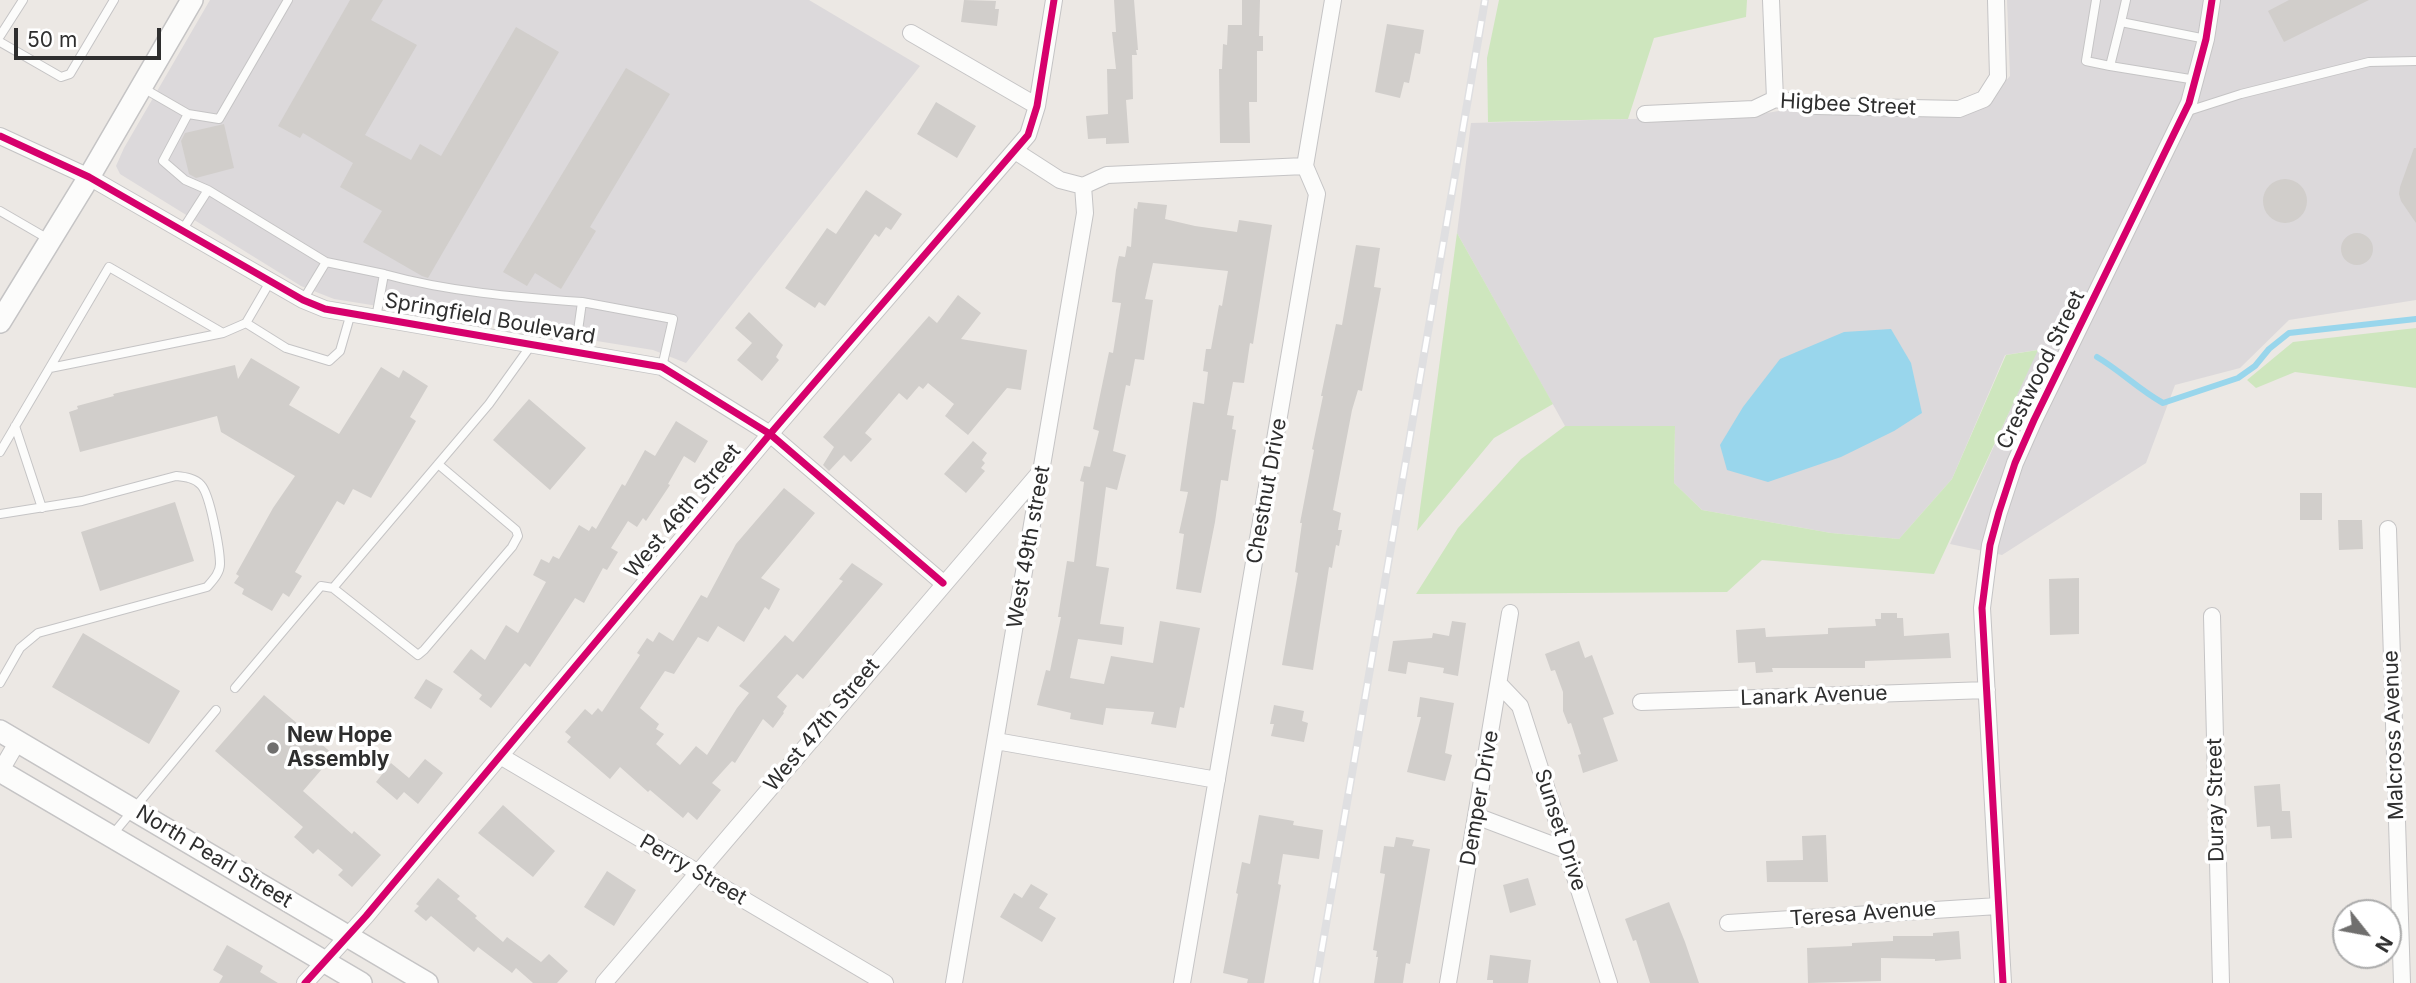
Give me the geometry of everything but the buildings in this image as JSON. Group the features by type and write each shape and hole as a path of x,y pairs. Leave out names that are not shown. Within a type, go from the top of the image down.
{"street":[{"path":"0,322 89,177 192,0"},
{"name":"West 46th Street","path":"305,983 502,757 770,435 1028,135 1037,106 1054,0"},
{"name":"Chestnut Drive","path":"1182,983 1317,194 1305,166 1333,0"},
{"path":"1771,0 1775,99"},
{"name":"Higbee Street","path":"1645,114 1754,110 1775,99 1816,106 1959,109 1984,99 1998,77 1996,0"},
{"name":"Crestwood Street","path":"2003,983 1982,608 1990,545 2011,475 2034,420 2185,112 2206,39 2211,0"},
{"path":"911,33 1037,106"},
{"name":"Springfield Boulevard","path":"0,136 89,177 303,300 325,309 662,367 770,435 943,583"},
{"path":"1015,151 1060,180 1083,186 1107,175 1305,166"},
{"name":"West 49th street","path":"954,983 1085,213 1083,186"},
{"name":"West 47th Street","path":"604,983 1042,469"},
{"name":"Malcross Avenue","path":"2388,529 2402,983"},
{"name":"Demper Drive","path":"1448,983 1510,612"},
{"name":"Duray Street","path":"2212,616 2221,983"},
{"name":"Sunset Drive","path":"1499,684 1520,706 1609,983"},
{"name":"Lanark Avenue","path":"1641,702 1987,690"},
{"path":"0,772 9,736"},
{"name":"North Pearl Street","path":"9,736 427,983"},
{"path":"996,741 1217,780"},
{"name":"Perry Street","path":"502,757 885,983"},
{"name":"North Pearl Street","path":"0,772 361,983"},
{"path":"1476,816 1566,850"},
{"name":"Teresa Avenue","path":"1728,923 1998,906"}],"lane":[{"path":"0,36 23,0"},
{"path":"0,42 52,73 61,77 70,74 114,0"},
{"path":"141,87 188,114 219,119 288,0"},
{"path":"2096,0 2086,61 2196,80"},
{"path":"2110,66 2126,0"},
{"path":"2122,22 2206,39"},
{"path":"2185,112 2241,94 2369,62 2416,61"},
{"path":"188,114 163,161 185,180 208,190 326,262 428,286 523,298 582,302 673,319 662,367"},
{"path":"183,229 208,190"},
{"path":"0,211 50,240"},
{"path":"303,300 326,262"},
{"path":"0,452 109,267 223,333"},
{"path":"376,318 384,274"},
{"path":"50,368 223,333 246,323 271,280"},
{"path":"575,352 582,302"},
{"path":"246,323 286,348 329,360 340,351 351,313"},
{"path":"333,588 489,404 532,344"},
{"path":"15,426 42,508"},
{"path":"235,688 321,586 333,588 418,655 424,650 512,547 518,536 516,530 438,464"},
{"path":"0,514 82,501 176,476 190,478 201,484 208,495 220,566 207,587 38,633 20,648 0,683"},
{"path":"111,836 216,710"}],"shaded area":[{"path":"210,0 809,0 920,66 686,363 653,350 334,299 301,286 120,174 116,166 124,148"},
{"path":"2007,0 2416,0 2416,300 2289,320 2240,368 2175,385 2146,463 2002,555 1950,544 2037,350 2005,355 1952,479 1899,539 1831,533 1702,510 1674,483 1675,426 1565,426 1457,233 1471,123 1750,116 1784,110 1956,115 1987,102 2010,76"}],"green space":[{"path":"1499,0 1747,0 1746,17 1654,38 1628,119 1488,122 1487,58"},
{"path":"1457,233 1553,404 1494,438 1417,531"},
{"path":"2416,328 2416,388 2295,372 2256,388 2247,380 2293,342"},
{"path":"2038,350 1934,574 1762,560 1727,592 1416,594 1458,528 1521,459 1565,426 1675,426 1674,483 1702,510 1831,533 1899,539 1952,479 2006,355"}],"water":[{"path":"1891,329 1911,363 1922,413 1894,431 1841,457 1768,482 1727,470 1720,445 1743,407 1780,359 1844,332"}],"waterway":[{"path":"2097,357 2163,403 2238,378 2255,366 2269,349 2289,333 2416,319"}],"railway":[{"path":"1316,983 1485,0"}],"cycle path":[{"path":"305,983 366,916 770,434 1028,135 1037,106 1054,0"},
{"path":"2003,983 1982,608 1990,545 2015,463 2034,420 2189,103 2206,39 2212,0"},
{"path":"0,136 89,177 303,300 325,309 662,367 770,434 943,583"}],"place":[{"name":"New Hope Assembly","path":"273,748"}]}
